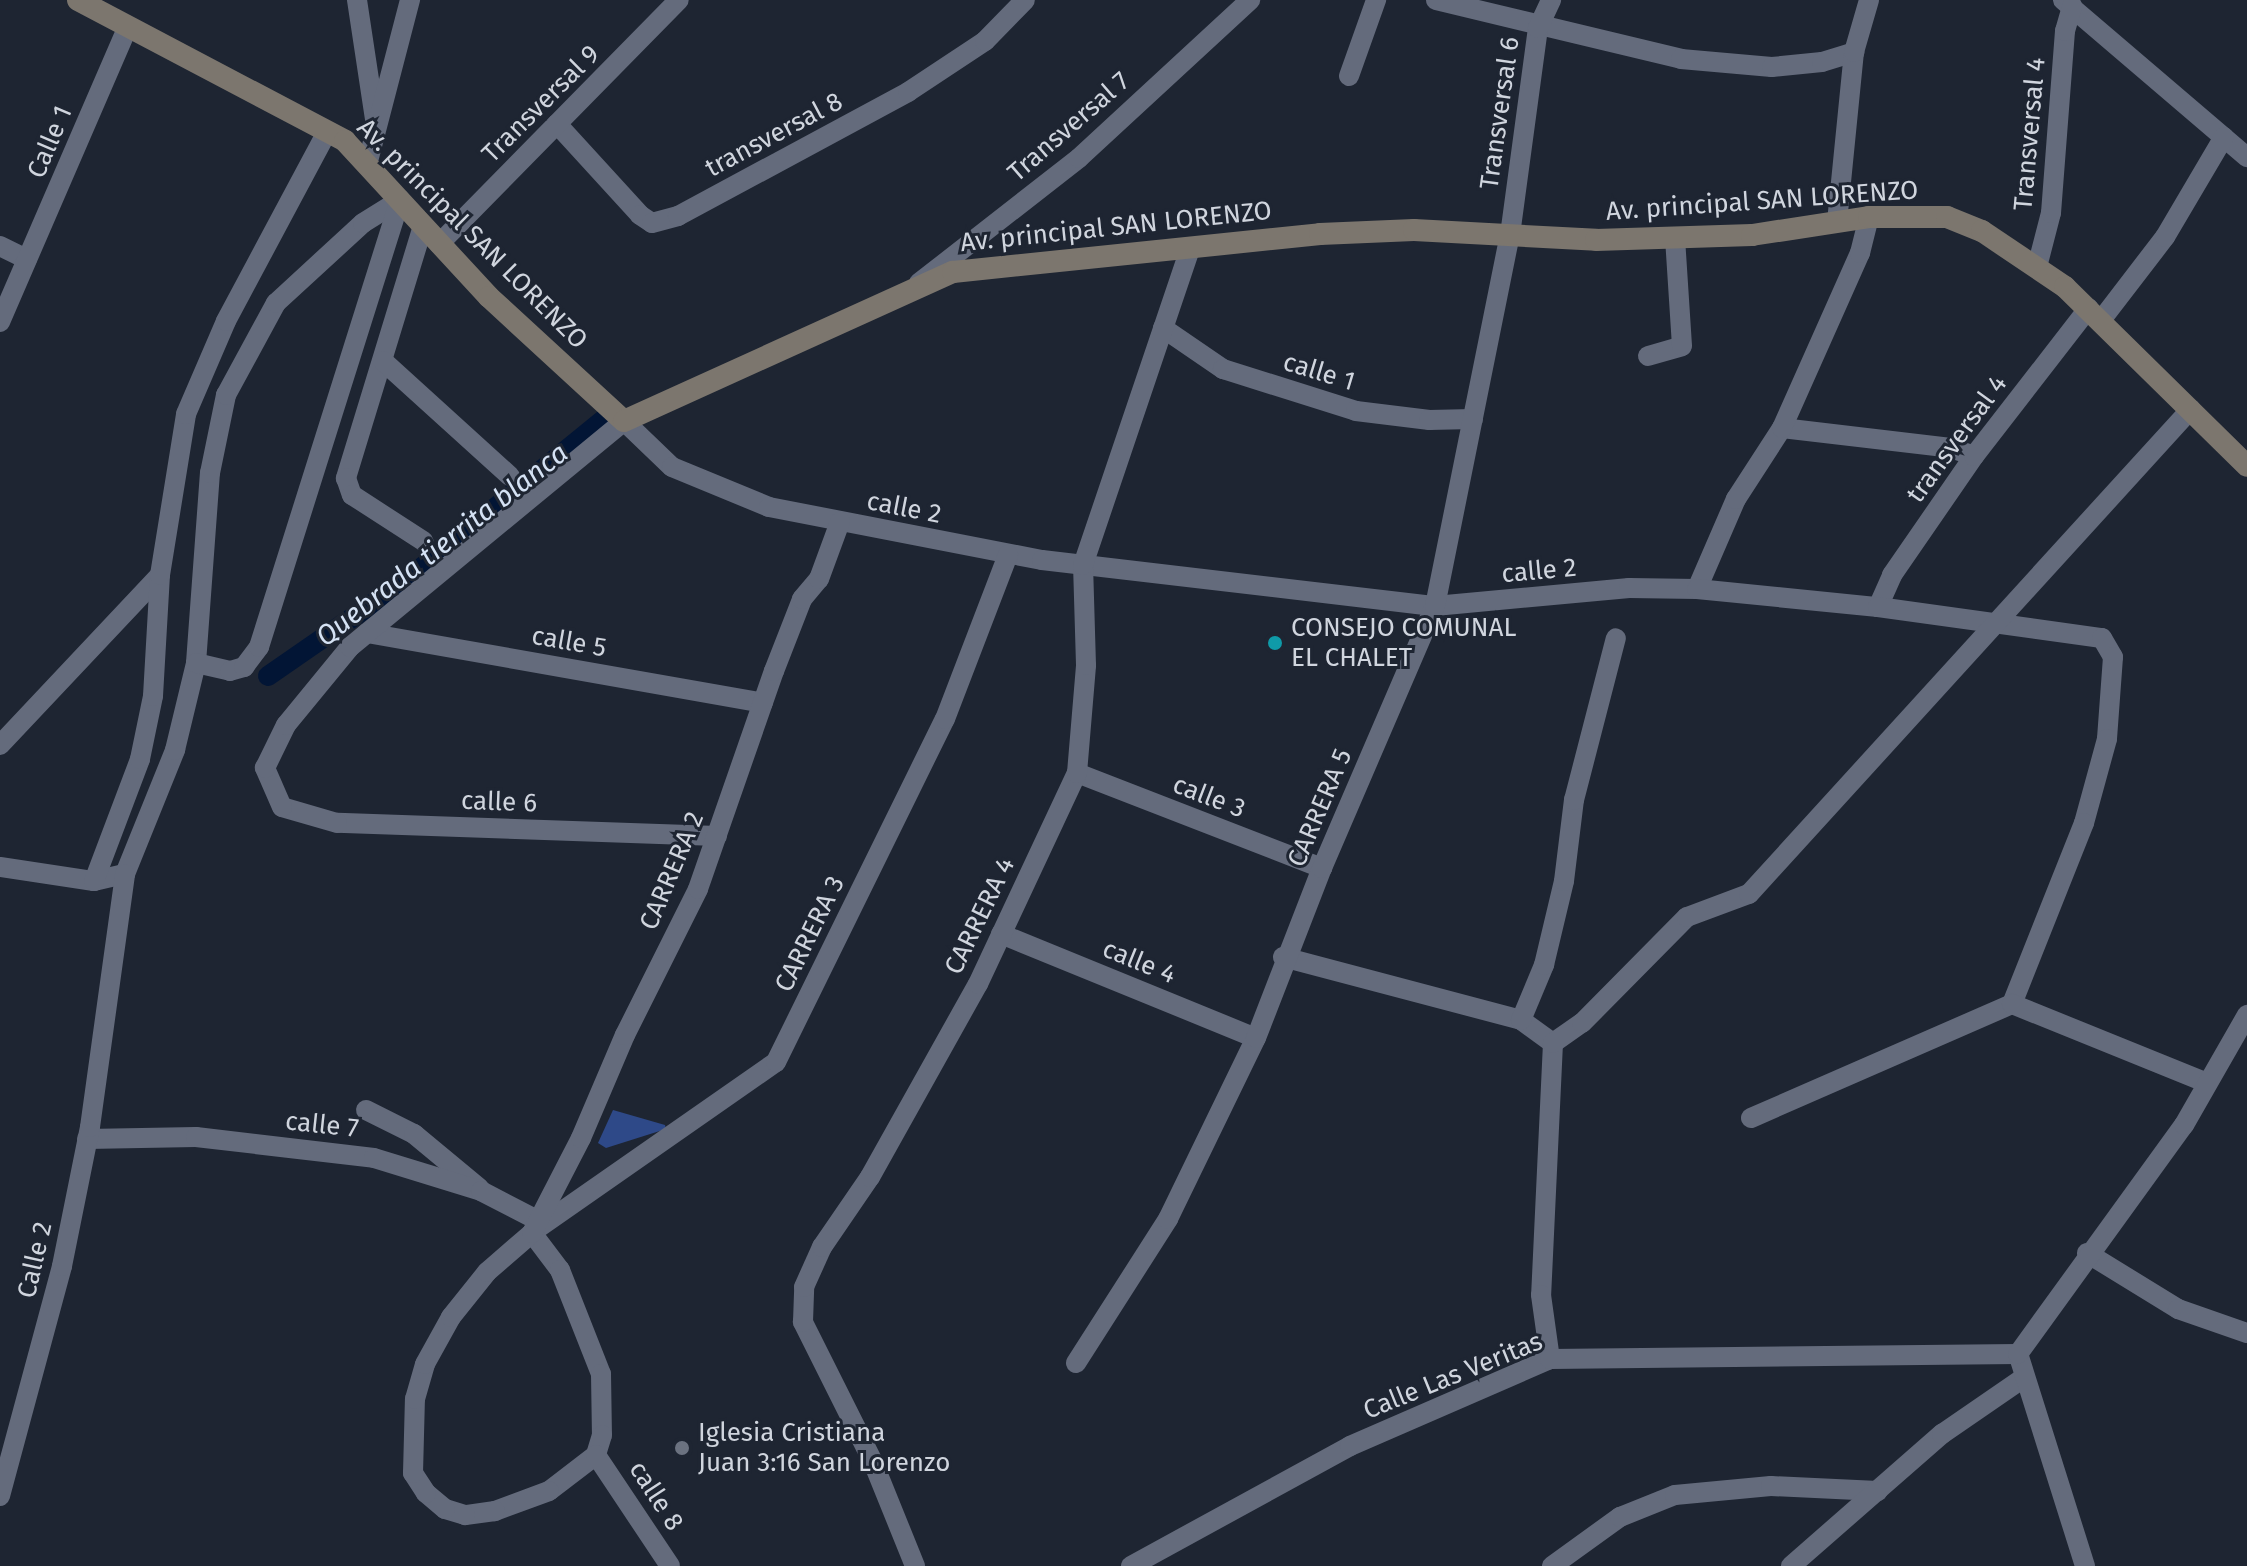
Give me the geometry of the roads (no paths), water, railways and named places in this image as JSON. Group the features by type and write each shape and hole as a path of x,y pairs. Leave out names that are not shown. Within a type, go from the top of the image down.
{"main road":[{"name":"Av. principal SAN LORENZO","path":"78,0 345,141 489,297 624,421 915,286 953,272 1414,230 1510,235 1675,237 1752,235 1869,217 1947,217 1982,231 2037,267 2095,314 2247,466"}],"street":[{"path":"357,0 377,129"},
{"path":"367,165 410,0"},
{"name":"Transversal 9","path":"439,244 679,0"},
{"name":"transversal 8","path":"557,124 640,215 652,223 908,92 985,41 1025,0"},
{"name":"Transversal 7","path":"915,286 1079,158 1250,0"},
{"path":"1349,76 1376,0"},
{"path":"1436,0 1538,28 1681,59 1772,67 1822,62 1854,52"},
{"name":"Transversal 6","path":"1510,235 1538,28 1551,0"},
{"path":"1837,222 1854,52 1869,0"},
{"path":"2067,3 2247,157"},
{"name":"Transversal 4","path":"2037,267 2051,213 2067,3"},
{"name":"Calle 1","path":"0,322 128,26"},
{"path":"94,881 140,759 153,696 160,575 186,414 226,321 327,132"},
{"name":"transversal 4","path":"1878,607 1892,575 1974,456 2165,237 2224,137"},
{"path":"196,663 230,671 244,667 259,647 400,200"},
{"name":"Calle 2","path":"0,1496 62,1266 88,1133 125,874 175,750 196,663 210,473 226,395 276,303 363,223 400,200"},
{"path":"1697,589 1736,499 1782,428 1860,253 1869,217"},
{"path":"423,226 347,487 352,495 423,541"},
{"name":"CARRERA 5","path":"1076,1363 1168,1219 1256,1038 1322,868 1435,606 1510,235"},
{"path":"1648,356 1682,346 1675,237"},
{"path":"0,246 27,259"},
{"name":"CARRERA 4","path":"915,1566 873,1462 803,1322 804,1287 1001,934 1077,773 1086,652 1083,565 1190,248"},
{"name":"calle 1","path":"1163,328 1223,369 1356,411 1473,419"},
{"path":"383,361 510,476"},
{"path":"1553,1043 1582,1023 1687,917 1749,894 2191,409"},
{"path":"367,633 624,421"},
{"name":"calle 2","path":"624,421 672,467 769,507 1008,555 1435,606 1629,588 1697,589 1878,607 2087,633 2110,645 2107,739 2084,823 2012,1004"},
{"path":"1782,428 1951,448 1974,456"},
{"name":"CARRERA 2","path":"596,1455 575,1475 525,1502 465,1515 445,1509 426,1493 413,1473 415,1399 438,1337 487,1272 535,1227 698,889 802,599 819,579 840,522"},
{"name":"CARRERA 3","path":"535,1227 776,1062 945,719 1008,555"},
{"path":"0,745 160,575"},
{"name":"calle 5","path":"367,633 763,703"},
{"name":"calle 6","path":"367,633 286,725 265,768 282,807 337,823 717,836"},
{"path":"1521,1020 1544,965 1564,881 1574,800 1616,638"},
{"name":"calle 3","path":"1077,773 1322,868"},
{"path":"0,867 94,881 125,874"},
{"name":"calle 4","path":"1001,934 1256,1038"},
{"path":"1283,957 1521,1020 1553,1043"},
{"path":"1751,1118 2012,1004 2205,1082"},
{"path":"2085,1566 2022,1379 2018,1354 2087,1253 2184,1125 2205,1082 2247,1015"},
{"path":"1550,1359 1541,1295 1553,1043"},
{"path":"366,1110 414,1134 481,1191"},
{"name":"calle 7","path":"88,1133 196,1137 374,1158 481,1191 535,1227"},
{"path":"535,1227 560,1270 601,1374 605,1413 596,1455"},
{"path":"2087,1253 2116,1275 2178,1309 2247,1333"},
{"name":"Calle Las Veritas","path":"1131,1566 1350,1446 1550,1359 2018,1354"},
{"path":"1791,1566 1942,1434 2022,1379"},
{"name":"calle 8","path":"596,1455 670,1566"},
{"path":"1552,1566 1620,1517 1675,1495 1771,1486 1878,1491"}],"waterway":[{"name":"Quebrada tierrita blanca","path":"268,676 405,581 614,411"}],"place":[{"name":"CONSEJO COMUNAL EL CHALET","path":"1275,643"},
{"name":"Iglesia Cristiana Juan 3:16 San Lorenzo","path":"682,1448"}]}
